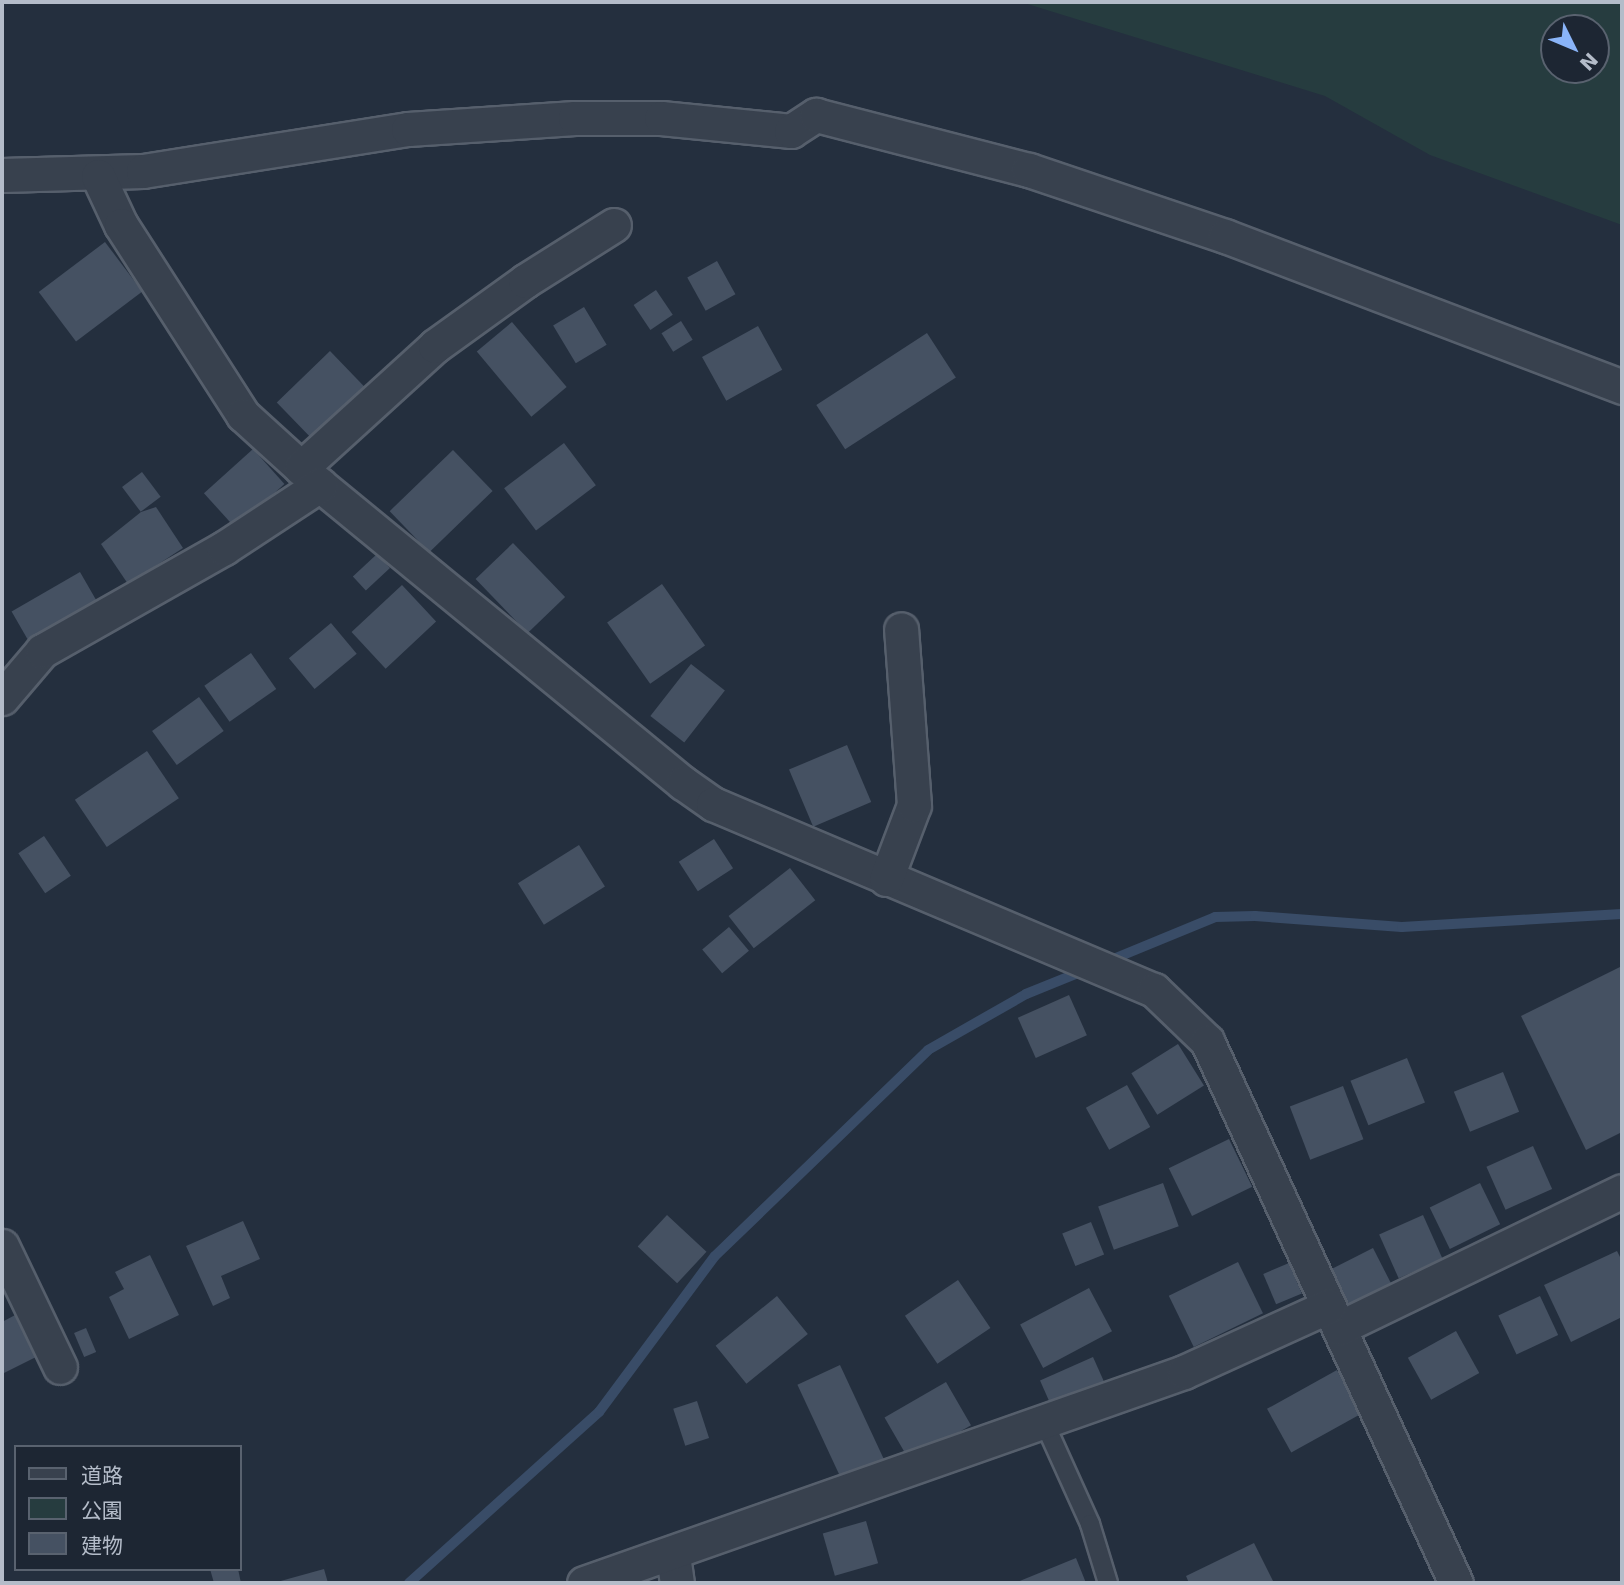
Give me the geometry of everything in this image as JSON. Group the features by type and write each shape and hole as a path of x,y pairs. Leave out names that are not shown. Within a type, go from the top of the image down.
{"street":[{"path":"2,175 98,176 246,158 408,128 575,118 661,118 791,131 816,115 1028,170 1225,236 1622,387"},
{"path":"98,176 121,225 243,415 310,477 703,797 886,879 1069,951 1154,990 1207,1041 1456,1583"},
{"path":"2,698 41,651 224,548 310,477 435,346 525,281 614,225"},
{"path":"886,879 914,805 901,629"},
{"path":"584,1583 675,1569 1044,1422 1334,1317 1622,1191"},
{"path":"2,1246 60,1367"}],"lane":[{"path":"1044,1422 1090,1524 1108,1583"}],"green space":[{"path":"1021,2 1622,2 1622,225 1430,155 1325,96"}],"building":[{"path":"105,242 142,292 76,341 39,292"},
{"path":"717,261 735,294 706,311 687,277"},
{"path":"656,290 673,315 650,330 634,305"},
{"path":"584,307 607,345 576,363 553,326"},
{"path":"681,321 693,340 673,352 661,333"},
{"path":"512,322 567,387 531,417 477,352"},
{"path":"758,326 782,370 726,401 702,357"},
{"path":"927,333 956,377 845,449 816,405"},
{"path":"330,351 366,388 313,440 277,402"},
{"path":"564,443 596,485 536,530 504,488"},
{"path":"253,449 284,484 235,528 204,493"},
{"path":"453,450 493,491 429,552 390,511"},
{"path":"142,472 161,497 141,512 122,487"},
{"path":"156,507 183,548 128,584 101,544 141,512"},
{"path":"513,543 565,597 528,633 476,579"},
{"path":"377,554 390,568 366,590 353,577"},
{"path":"80,572 100,607 32,646 12,612"},
{"path":"662,584 705,645 650,684 607,622"},
{"path":"402,585 436,622 386,669 352,632"},
{"path":"331,623 357,654 315,689 289,658"},
{"path":"251,653 276,689 230,722 204,686"},
{"path":"691,664 725,690 684,742 650,716"},
{"path":"199,697 224,731 177,765 152,731"},
{"path":"847,745 871,802 813,827 789,770"},
{"path":"147,751 179,798 107,847 75,800"},
{"path":"44,836 71,876 45,893 18,853"},
{"path":"714,839 733,868 698,891 679,862"},
{"path":"579,845 605,887 544,925 518,883"},
{"path":"790,868 815,900 754,948 729,916"},
{"path":"729,927 749,951 722,973 702,949"},
{"path":"1622,966 1622,1132 1586,1150 1521,1016"},
{"path":"1069,995 1087,1035 1036,1058 1018,1018"},
{"path":"1178,1044 1204,1086 1157,1115 1131,1073"},
{"path":"1407,1058 1425,1103 1368,1125 1350,1081"},
{"path":"1503,1072 1519,1112 1470,1132 1454,1092"},
{"path":"1127,1085 1150,1127 1109,1150 1086,1108"},
{"path":"1343,1086 1363,1139 1310,1160 1290,1106"},
{"path":"1229,1139 1252,1187 1192,1216 1169,1168"},
{"path":"1533,1146 1552,1189 1506,1210 1486,1167"},
{"path":"1163,1183 1179,1226 1114,1250 1098,1207"},
{"path":"1480,1183 1500,1224 1450,1249 1430,1208"},
{"path":"667,1215 706,1252 677,1283 638,1246"},
{"path":"1423,1215 1443,1259 1399,1278 1379,1235"},
{"path":"243,1221 260,1259 221,1276 230,1298 213,1306 186,1246"},
{"path":"1091,1222 1104,1254 1075,1266 1062,1234"},
{"path":"1373,1248 1393,1288 1352,1309 1331,1269"},
{"path":"1617,1251 1622,1261 1622,1317 1571,1342 1544,1285"},
{"path":"150,1255 179,1315 129,1339 109,1297 124,1289 115,1272"},
{"path":"1238,1262 1263,1313 1194,1347 1169,1296"},
{"path":"1289,1263 1302,1293 1276,1304 1263,1274"},
{"path":"958,1280 990,1328 937,1364 905,1316"},
{"path":"1089,1288 1112,1331 1043,1368 1020,1325"},
{"path":"777,1296 808,1334 746,1384 716,1346"},
{"path":"1540,1296 1558,1335 1516,1354 1498,1315"},
{"path":"19,1313 40,1355 2,1374 2,1322"},
{"path":"86,1328 96,1352 84,1357 74,1333"},
{"path":"1456,1331 1479,1373 1431,1400 1408,1358"},
{"path":"1093,1357 1108,1391 1055,1414 1040,1381"},
{"path":"840,1365 886,1463 843,1483 797,1385"},
{"path":"1337,1370 1361,1414 1291,1453 1267,1409"},
{"path":"946,1382 971,1425 910,1461 885,1418"},
{"path":"697,1401 709,1438 685,1446 673,1409"},
{"path":"866,1521 878,1563 835,1576 823,1533"},
{"path":"1254,1543 1274,1583 1189,1583 1186,1576"},
{"path":"1076,1558 1086,1583 1015,1583"},
{"path":"324,1569 328,1583 277,1583 277,1582"},
{"path":"211,1571 238,1571 241,1583 214,1583"}],"waterway":[{"path":"1106,962 1215,917 1255,916 1402,927 1622,914"},
{"path":"409,1583 599,1412 715,1256 928,1050 1026,994 1088,969"}]}
